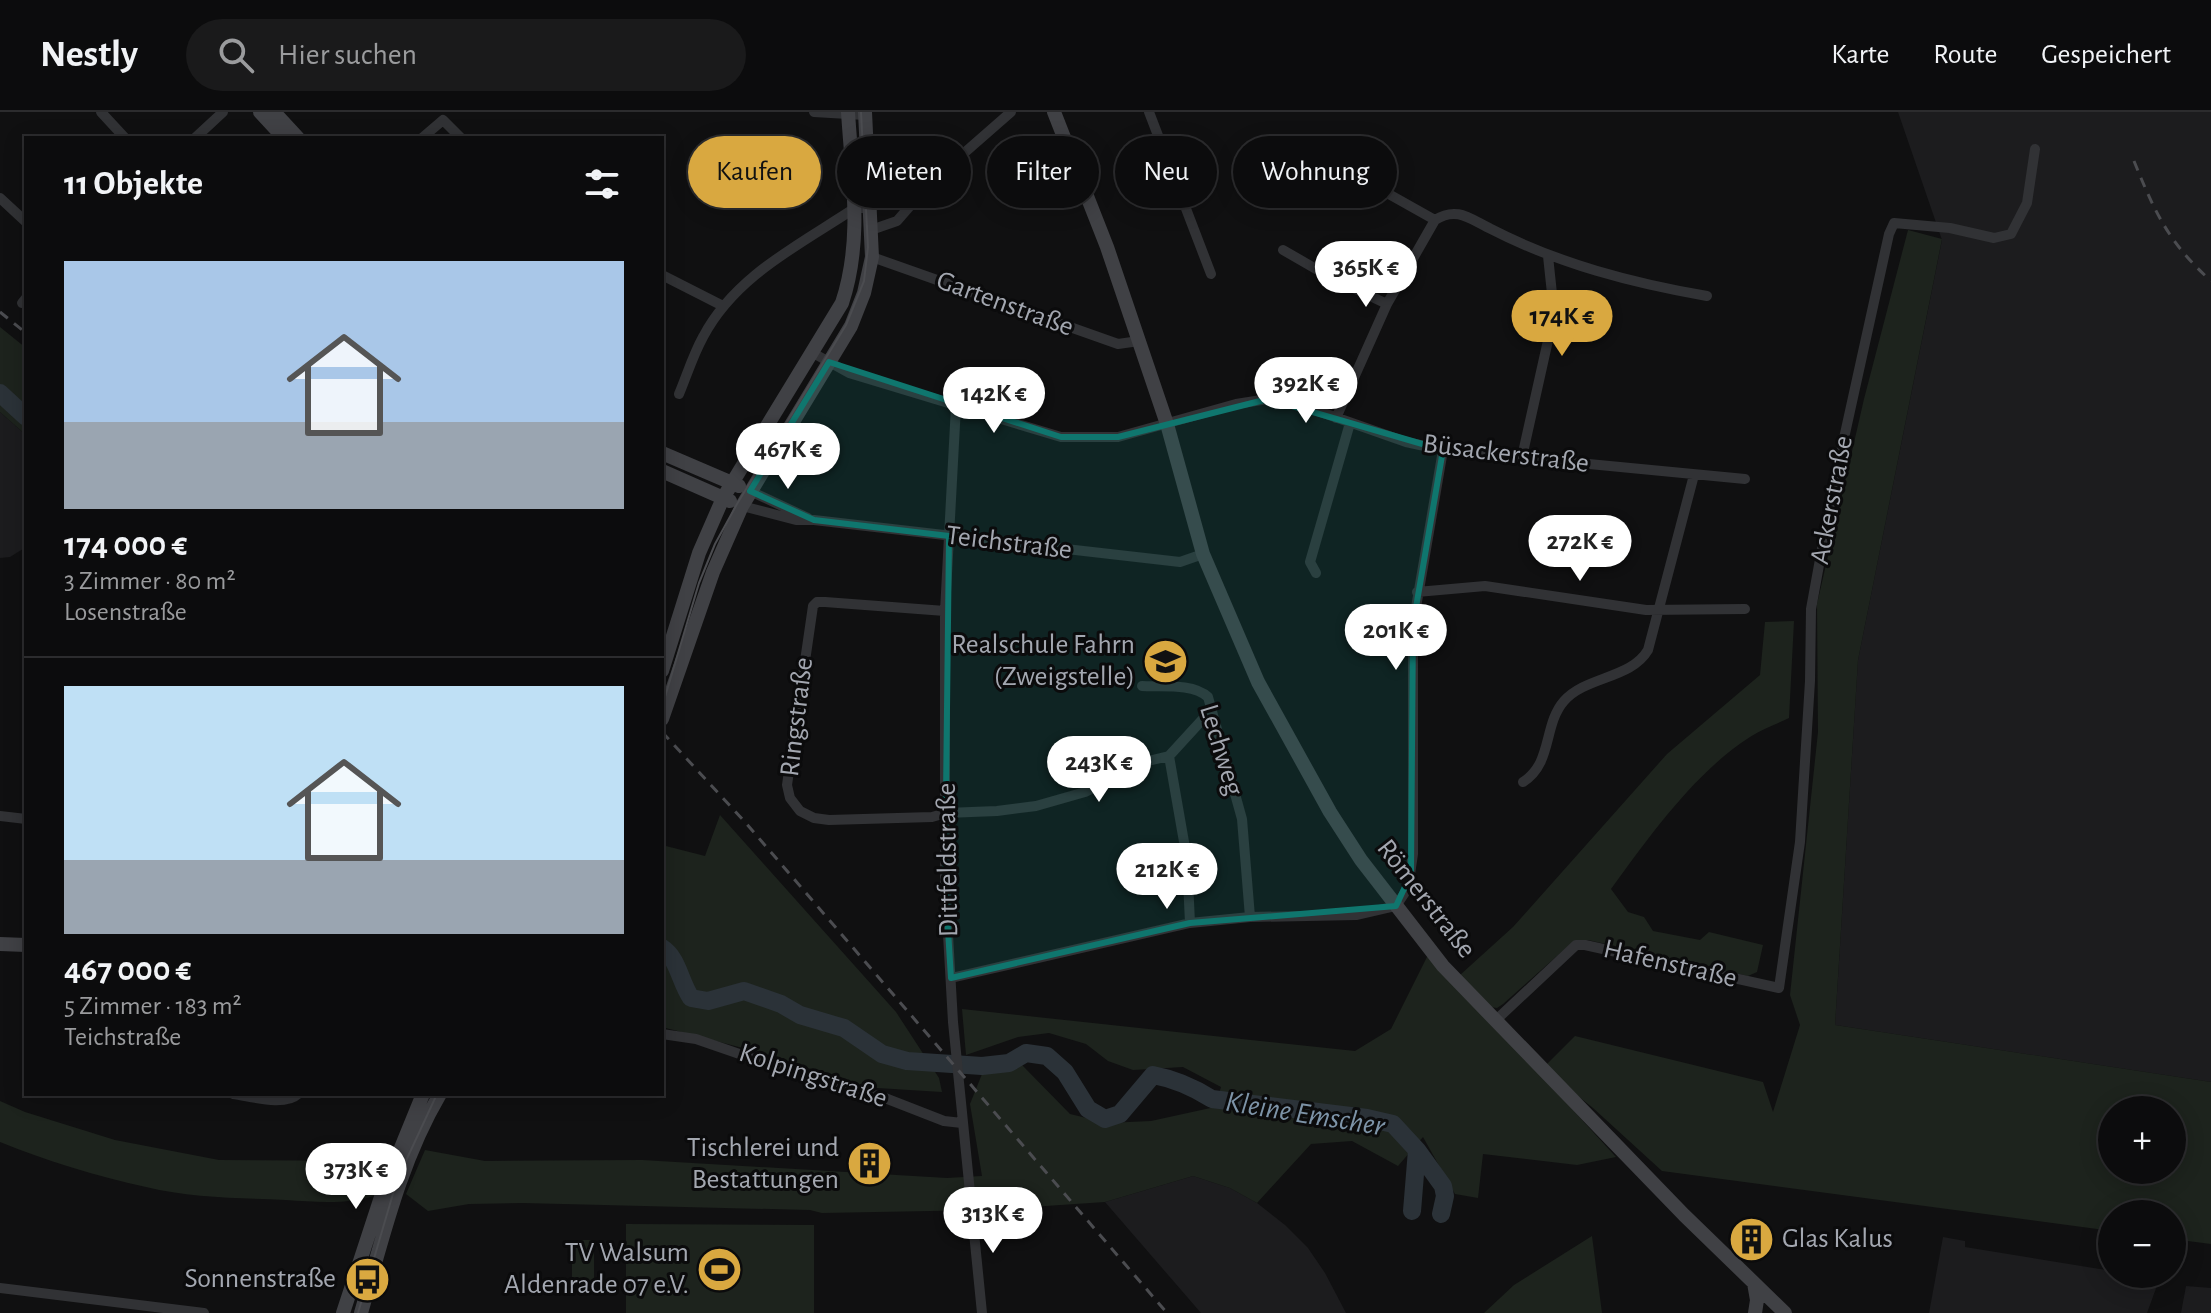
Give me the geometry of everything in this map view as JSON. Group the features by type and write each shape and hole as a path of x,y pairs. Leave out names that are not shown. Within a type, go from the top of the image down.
{"street":[{"path":"101,112 123,136"},
{"path":"197,136 223,112"},
{"path":"260,112 282,136"},
{"path":"274,112 296,136"},
{"path":"814,112 865,113 865,136"},
{"path":"871,230 897,221 931,182 1011,112"},
{"name":"Römerstraße","path":"1054,112 1107,247 1167,424 1203,554 1258,682 1330,812 1443,966 1785,1313"},
{"path":"1149,112 1211,274"},
{"path":"848,113 852,136"},
{"path":"424,136 443,120 459,136"},
{"name":"Ackerstraße","path":"1779,988 1800,842 1811,609 1833,488 1889,234 1894,223 1950,228 1994,238 2011,234 2027,203 2035,149"},
{"path":"0,198 24,220"},
{"path":"1397,199 1435,220"},
{"path":"664,713 713,572 742,506 858,310 872,257 871,230 863,208"},
{"path":"679,394 703,338 723,306 749,277 863,208"},
{"path":"664,665 699,553 723,498 835,318 848,286 863,208"},
{"path":"1336,418 1387,304 1435,220 1445,214 1462,214 1548,256 1619,278 1707,296"},
{"path":"1283,250 1387,304"},
{"path":"1522,457 1551,327 1553,303 1548,256"},
{"name":"Gartenstraße","path":"872,257 1118,344 1139,341"},
{"path":"664,276 723,306"},
{"name":"Büsackerstraße","path":"813,353 849,373 1061,437 1118,437 1236,404 1268,399 1295,403 1406,442 1443,450 1745,479"},
{"name":"Dittfeldstraße","path":"956,406 945,611 945,882 958,1082 982,1313"},
{"path":"1316,573 1310,562 1350,423"},
{"path":"951,978 1190,923 1250,917 1357,915 1396,906 1408,888 1413,854 1413,625 1443,450"},
{"path":"664,454 750,491"},
{"path":"664,472 742,506"},
{"path":"1523,782 1535,774 1541,764 1554,720 1566,699 1644,657 1694,475"},
{"name":"Teichstraße","path":"750,491 814,520"},
{"name":"Teichstraße","path":"742,506 796,520 1180,562 1203,554"},
{"path":"1417,592 1485,586 1658,611 1745,609"},
{"name":"Ringstraße","path":"945,611 825,602 817,602 813,606 787,785 790,798 800,811 814,818 870,820 932,817 946,813"},
{"name":"Lechweg","path":"1142,686 1202,691 1208,697 1242,819 1250,917"},
{"path":"946,813 1036,806 1085,792 1148,761 1169,756 1213,708"},
{"path":"1169,756 1187,859 1190,923"},
{"path":"0,816 24,819"},
{"path":"0,944 24,945"},
{"name":"Hafenstraße","path":"1495,1021 1576,945 1779,988"},
{"name":"Kolpingstraße","path":"664,1034 696,1039 786,1070 885,1098 944,1121 962,1123"},
{"path":"250,1096 283,1100 296,1096"},
{"path":"343,1313 381,1197 422,1096"},
{"path":"361,1313 395,1192 411,1150 439,1096"},
{"path":"1753,1282 1757,1300 1755,1313"},
{"path":"0,1288 142,1308 204,1313"}],"highlighted area":[{"path":"829,362 1061,437 1118,437 1268,399 1443,450 1413,625 1411,874 1396,906 1190,923 951,978 945,882 949,536 814,520 750,491"}],"shaded area":[{"path":"1898,112 2211,112 2211,1082 1835,1025 1858,660 1942,240"},
{"path":"1908,230 1942,239 1858,660 1835,1025 2211,1082 2211,1244 2186,1241 2186,1200 2098,1200 2098,1229 1662,1171 1593,1108 1543,1068 1575,1036 1763,1082 1773,1112 1800,1025 1790,995 1818,732 1817,604 1864,399"},
{"path":"0,327 24,346 24,433 0,412"},
{"path":"0,412 24,433 24,548 10,557 0,558"},
{"path":"1794,621 1789,718 1750,737 1710,768 1674,807 1611,889 1628,912 1644,917 1653,931 1700,940 1709,932 1763,945 1757,972 1748,976 1588,940 1575,940 1503,1004 1497,1008 1490,1007 1460,975 1513,927 1667,754 1760,675 1765,622"},
{"path":"720,815 896,1012 939,1078 942,1092 861,1087 777,1057 664,1028 664,846 705,856"},
{"path":"1429,953 1616,1157 1577,1165 1483,1154 1478,1198 1455,1194 1423,1137 1398,1166 1352,1141 1311,1144 1257,1203 1230,1188 1193,1176 1105,1202 985,1210 822,1213 810,1210 523,1203 469,1204 428,1211 406,1194 425,1150 485,1161 642,1160 947,1178 982,1176 970,1104 982,1074 1022,1065 1070,1114 1107,1123 1151,1121 1215,1107 1221,1087 1183,1067 1133,1070 1108,1061 1086,1044 1049,1033 1018,1037 966,1055 962,1009 1355,1051 1391,1029"},
{"path":"0,1101 115,1140 219,1160 386,1161 377,1195 343,1202 180,1193 90,1173 0,1142"},
{"path":"1193,1176 1230,1188 1257,1203 1285,1225 1308,1248 1346,1313 1201,1313 1105,1202"},
{"name":"TV Walsum Aldenrade 07 e.V.","path":"626,1224 814,1225 814,1313 626,1313"},
{"path":"1592,1236 1602,1313 1484,1313 1514,1285"},
{"path":"1943,1237 1965,1241 1965,1247 2098,1269 2098,1288 2156,1288 2147,1313 1929,1313"},
{"path":"572,1240 594,1240 594,1281 572,1281"},
{"path":"2186,1286 2211,1288 2211,1313 2181,1313"}],"waterway":[{"name":"Kleine Emscher","path":"0,393 24,415"},
{"name":"Kleine Emscher","path":"664,950 672,958 691,998 708,1001 744,991 781,1004 800,1015 844,1028 882,1054 907,1061 982,1066 1009,1063 1026,1053 1047,1056 1065,1072 1088,1109 1105,1119 1120,1114 1153,1075 1184,1084 1212,1099 1393,1124 1443,1186 1445,1196 1441,1214"},
{"name":"Kleine Emscher","path":"1412,1211 1417,1150"}],"tram line":[{"path":"664,700 699,583 715,544 846,325 864,281 868,247 861,112"},
{"path":"358,1313 397,1180 436,1096"}],"railway":[{"path":"2134,161 2165,226 2184,254 2211,281"},
{"path":"0,312 24,331"},
{"path":"664,734 745,822 1167,1313"}],"place":[{"name":"Realschule Fahrn (Zweigstelle)","path":"1166,661"},
{"name":"Tischlerei und Bestattungen","path":"870,1164"},
{"name":"Glas Kalus","path":"1751,1239"},
{"name":"TV Walsum Aldenrade 07 e.V.","path":"720,1269"},
{"name":"Sonnenstraße","path":"367,1279"}]}
